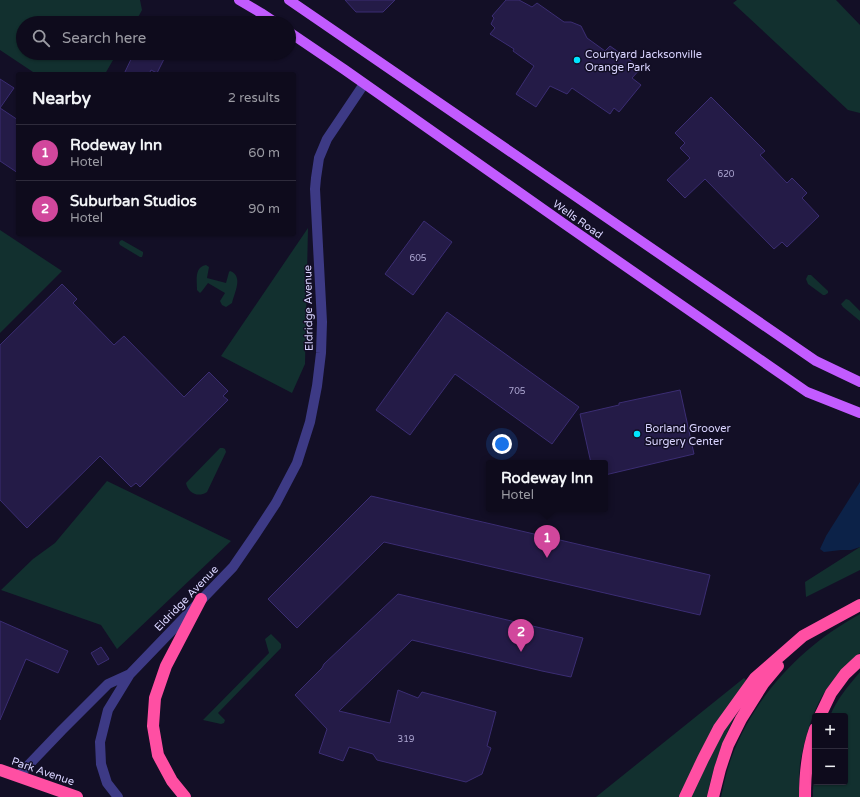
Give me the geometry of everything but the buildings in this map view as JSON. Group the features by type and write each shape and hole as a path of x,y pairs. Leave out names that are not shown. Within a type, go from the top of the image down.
{"highway":[{"path":"185,797 172,781 158,755 153,726 154,698 166,666 201,599"},
{"path":"685,797 719,728 755,678 803,636 860,605"},
{"path":"713,797 728,745 741,719 763,684 803,636"},
{"path":"821,713 831,693 845,674 860,660"},
{"path":"805,797 806,763 812,739"},
{"name":"Park Avenue","path":"0,770 77,797"}],"main road":[{"path":"239,0 266,16"},
{"name":"Wells Road","path":"289,0 816,361 860,382"},
{"name":"Wells Road","path":"296,37 563,224 807,392 860,412"}],"street":[{"name":"Eldridge Avenue","path":"118,797 107,783 101,764 100,742 108,710 130,674 233,567 276,503 297,463 311,414 317,386 320,354 322,322 315,189 319,158 327,139 364,84"},
{"name":"Eldridge Avenue","path":"18,776 56,735 108,684 130,674"}],"green space":[{"path":"0,0 140,0 142,10 139,16 16,16 16,60 113,60 106,72 33,72 0,50"},
{"path":"737,0 836,0 860,25 860,113 848,110 733,3"},
{"path":"308,228 305,364 292,393 221,356"},
{"path":"0,230 62,271 0,333"},
{"path":"122,240 143,252 142,257 120,245 119,243"},
{"path":"206,265 209,267 207,278 226,283 230,271 234,273 236,277 237,285 232,303 226,307 222,305 220,301 225,293 208,283 200,293 197,290 198,271 202,266"},
{"path":"808,275 811,275 828,291 828,293 823,295 808,284 806,279"},
{"path":"846,299 860,311 860,321 841,304"},
{"path":"220,448 225,449 226,452 207,492 200,495 194,494 187,487 186,483"},
{"path":"107,481 231,541 117,649 101,625 1,590 33,559 55,543"},
{"path":"860,547 860,570 806,597 805,582"},
{"path":"860,614 860,653 843,669 827,688 814,713 812,713 812,719 805,740 800,763 799,797 721,797 730,761 742,733 754,712 783,674 800,657 839,627"},
{"path":"271,634 281,644 281,648 218,713 225,720 224,723 221,724 203,720 269,653 265,639"},
{"path":"860,672 860,797 813,797 813,785 848,785 848,713 832,713 839,698"},
{"path":"744,678 753,687 733,719 723,742 711,778 707,797 596,797"}],"water":[{"path":"860,482 860,547 851,550 824,552 820,549 826,536"}],"place":[{"name":"Courtyard Jacksonville Orange Park","path":"577,60"},
{"name":"Borland Groover Surgery Center","path":"637,434"},
{"name":"Rodeway Inn","path":"547,558"},
{"name":"Suburban Studios","path":"521,652"}]}
